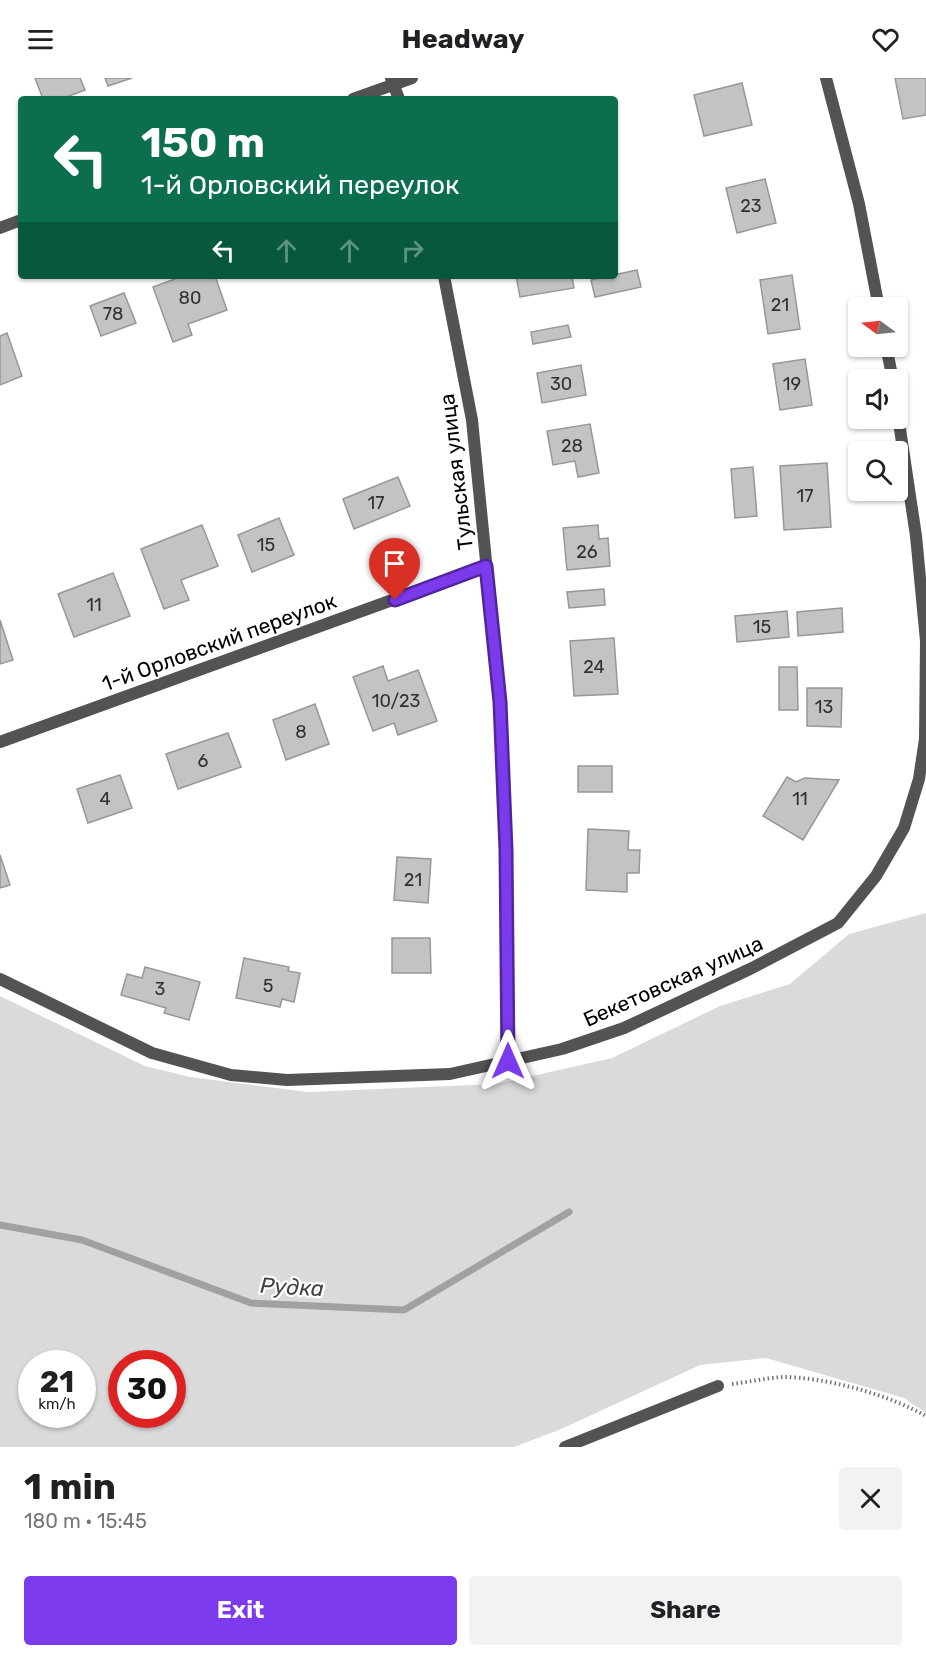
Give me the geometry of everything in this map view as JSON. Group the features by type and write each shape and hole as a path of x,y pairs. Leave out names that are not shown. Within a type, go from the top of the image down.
{"street":[{"path":"360,96 393,81 412,78"},
{"path":"826,78 859,204 877,297"},
{"path":"393,81 398,96"},
{"path":"0,228 18,221"},
{"name":"Тульская улица","path":"445,279 472,420 500,702 506,850 508,1061"},
{"name":"Бекетовская улица","path":"0,979 152,1053 231,1075 299,1080 450,1074 562,1049 624,1028 750,969 838,923 876,876 904,828 920,779 925,739 926,641 916,536 900,429"},
{"name":"1-й Орловский переулок","path":"0,742 486,566"},
{"path":"565,1447 588,1443 718,1386"}],"path":[{"path":"718,1386 782,1377 815,1380 865,1392 926,1416"}],"shaded area":[{"path":"926,913 926,1413 904,1398 766,1358 700,1365 559,1430 514,1447 0,1447 0,996 145,1066 190,1077 308,1092 497,1084 612,1058 720,1006 790,984 849,934"}],"building":[{"path":"35,78 80,78 85,90 69,96 42,96"},
{"path":"105,78 132,78 108,86"},
{"path":"895,78 926,78 926,115 903,119"},
{"path":"742,83 752,125 704,136 694,95"},
{"path":"765,179 776,223 737,233 726,188"},
{"path":"637,270 641,287 595,297 591,280 618,279 618,274"},
{"path":"792,275 800,329 768,334 760,280"},
{"path":"175,279 216,279 227,310 188,324 192,335 173,342 153,287"},
{"path":"517,279 572,279 574,288 520,297"},
{"path":"124,293 136,323 101,336 90,306"},
{"path":"568,325 571,337 533,344 531,332"},
{"path":"7,333 22,376 0,385 0,336"},
{"path":"805,359 812,405 780,410 773,364"},
{"path":"581,365 586,395 542,403 537,373"},
{"path":"590,424 599,473 578,477 575,461 553,465 547,431"},
{"path":"827,463 831,527 784,530 780,466"},
{"path":"753,467 757,516 735,518 731,469"},
{"path":"398,477 410,506 354,529 343,499"},
{"path":"279,518 294,555 252,572 238,535"},
{"path":"202,525 218,566 181,580 189,600 164,609 141,549"},
{"path":"598,525 599,539 608,538 610,566 567,570 563,528"},
{"path":"113,573 130,616 74,637 58,594"},
{"path":"604,589 605,605 569,608 567,592"},
{"path":"842,608 843,632 798,636 797,612"},
{"path":"787,611 789,637 737,642 735,616"},
{"path":"0,620 13,660 0,664"},
{"path":"614,638 618,694 574,696 570,641"},
{"path":"383,666 388,681 418,670 437,721 398,735 394,723 373,731 353,677"},
{"path":"779,667 797,667 798,710 779,710"},
{"path":"807,688 842,688 841,727 807,726"},
{"path":"315,704 329,744 286,760 273,720"},
{"path":"228,733 241,767 178,789 166,754"},
{"path":"578,766 612,766 612,792 578,792"},
{"path":"120,775 132,808 88,823 77,789"},
{"path":"787,777 796,782 805,778 839,780 803,840 763,816"},
{"path":"588,829 629,831 628,850 640,850 639,873 627,873 627,892 586,890"},
{"path":"0,855 10,885 0,888"},
{"path":"397,857 431,859 428,903 394,900"},
{"path":"392,938 430,938 431,973 392,973"},
{"path":"244,958 289,967 288,971 300,973 294,1002 282,999 280,1007 236,998"},
{"path":"145,967 200,982 189,1020 164,1013 166,1008 121,995 127,974 142,978"}],"waterway":[{"name":"Рудка","path":"0,1225 82,1240 251,1303 404,1310 569,1212"}],"route":[{"path":"395,600 486,566 500,702 506,850 508,1061"}]}
